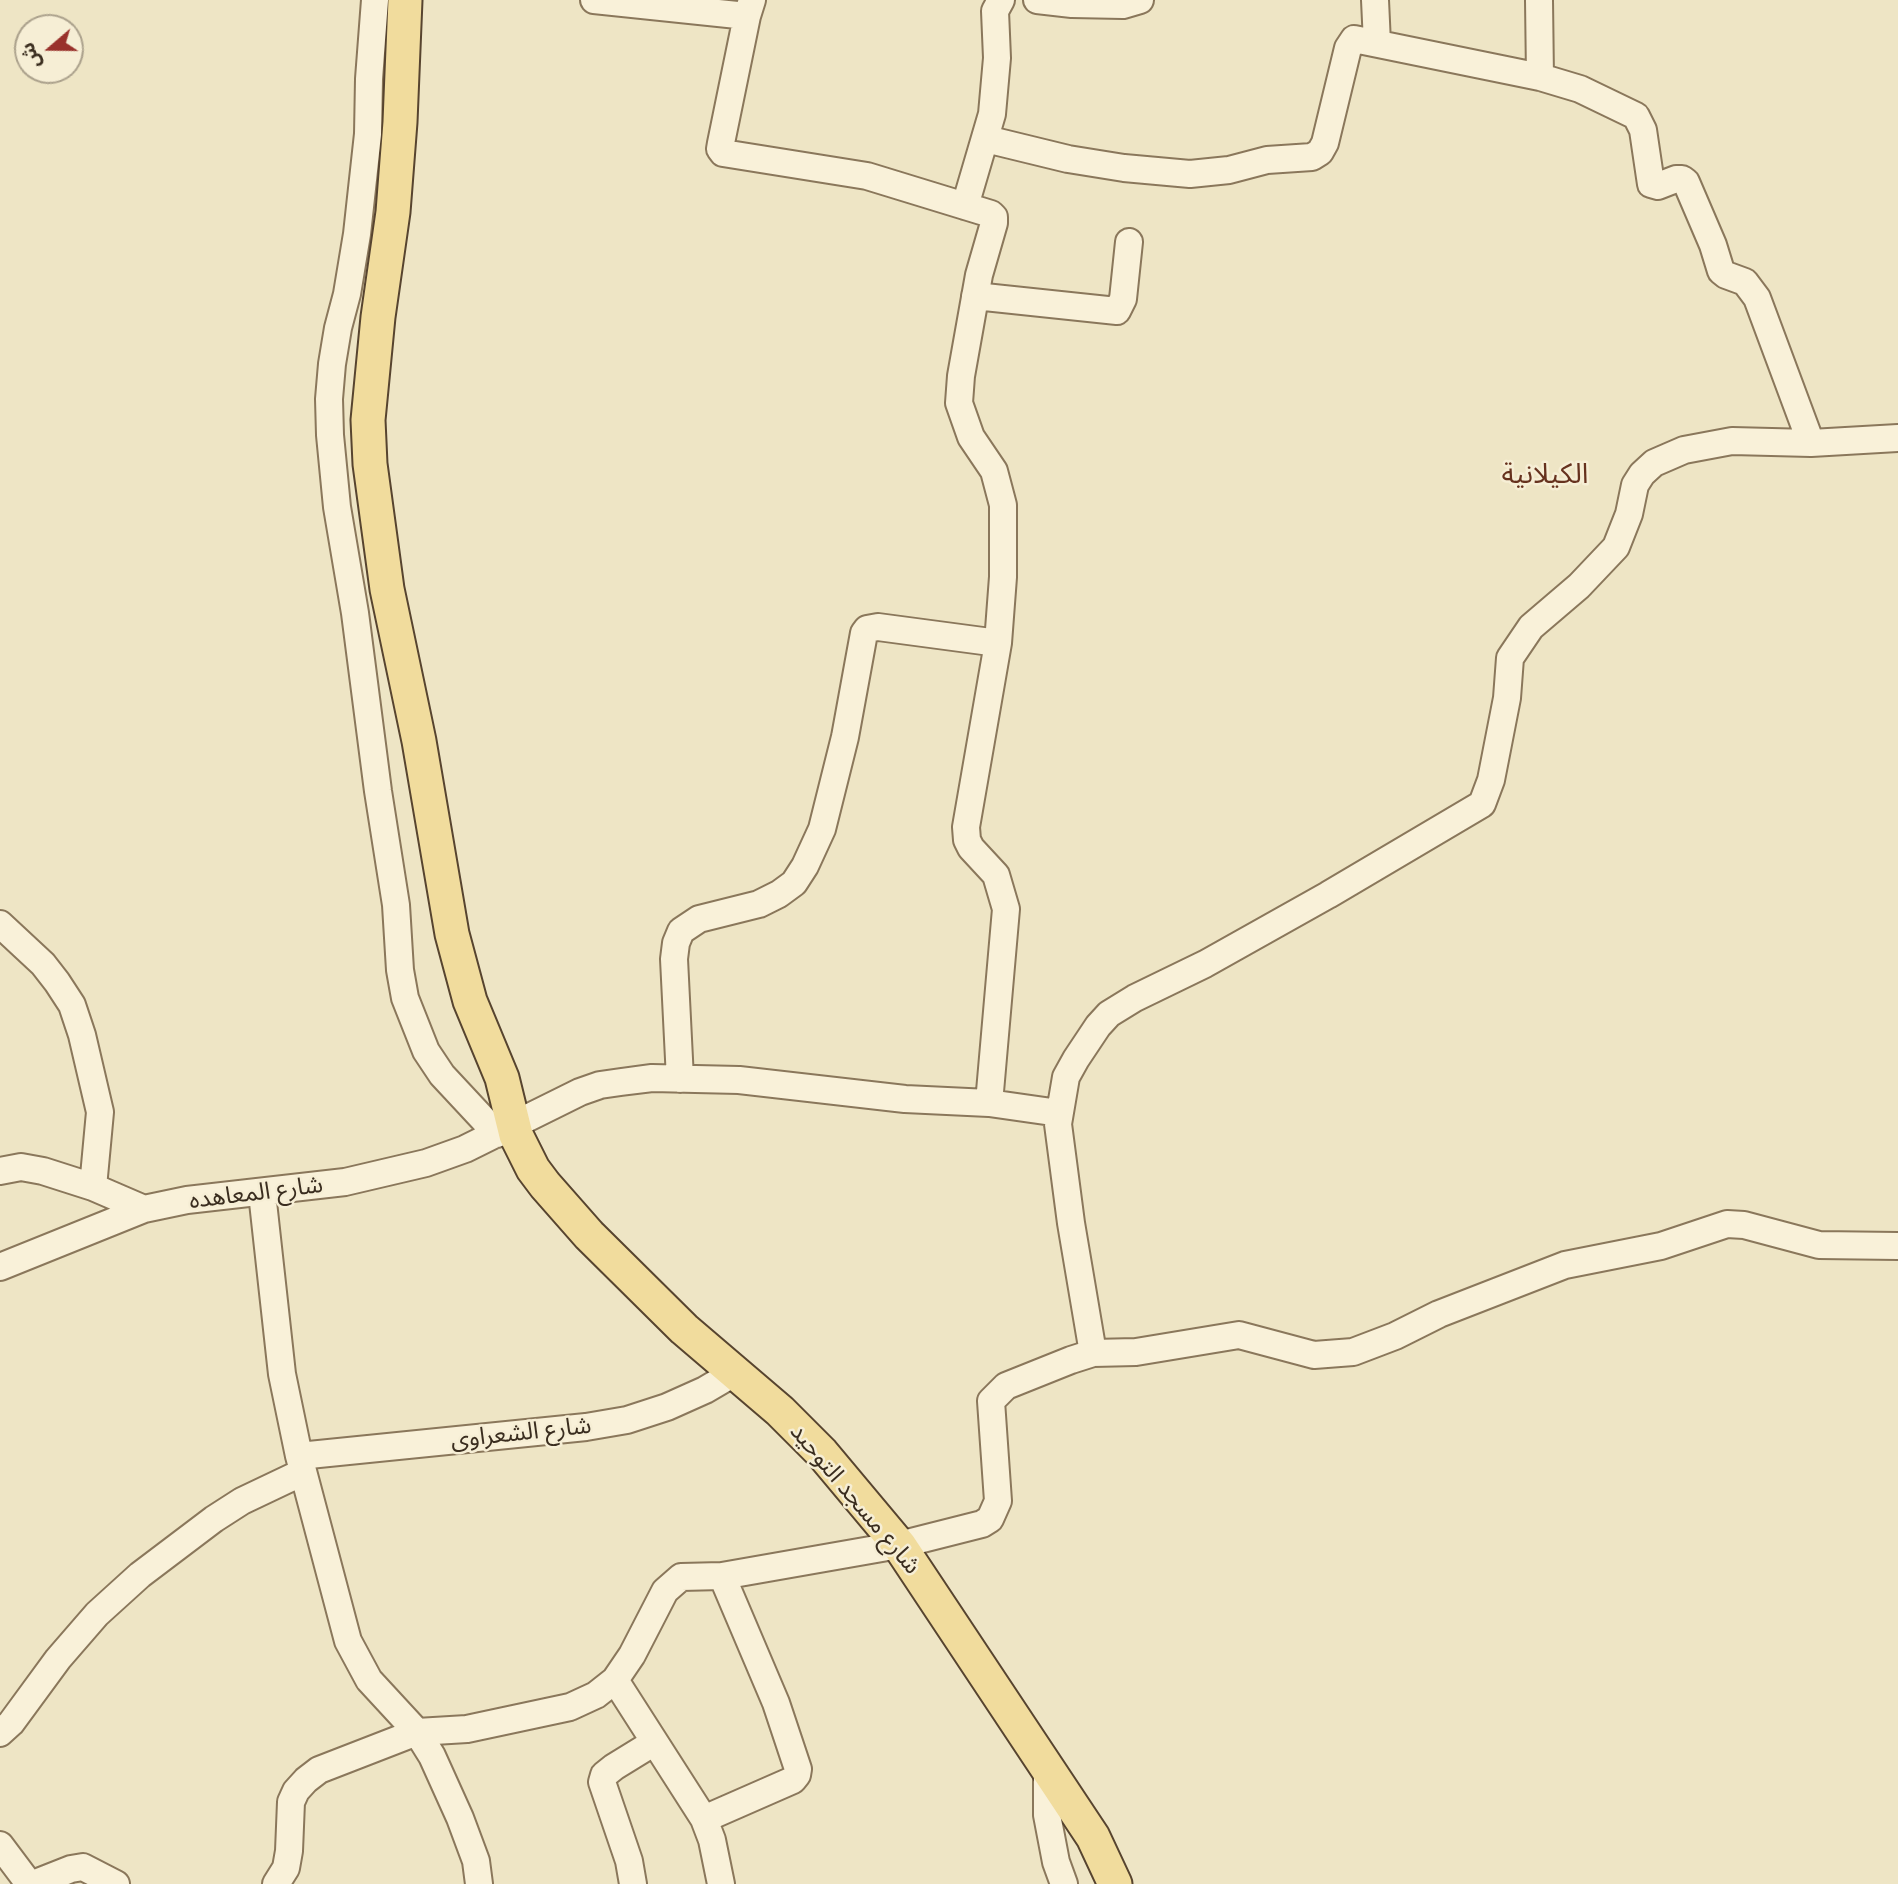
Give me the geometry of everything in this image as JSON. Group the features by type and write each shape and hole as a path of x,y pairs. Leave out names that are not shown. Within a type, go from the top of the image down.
{"main road":[{"name":"شارع مسجد التوحيد","path":"405,0 393,212 378,317 368,420 370,464 387,589 422,753 452,934 470,1001 502,1078 505,1131 571,1215 636,1283 734,1373 780,1411 822,1453 899,1545 1093,1837 1115,1884"}],"street":[{"path":"375,0 368,134 359,221 332,364 330,435 337,507 355,613 377,791 396,905 400,970 405,998 426,1051 442,1075 505,1131"},
{"path":"594,0 750,8 720,149 723,153 867,176 965,206 994,219 975,296 961,376 960,403 971,436 994,471 1003,505 1003,577 998,643 966,814 967,840 996,875 1006,909 989,1104"},
{"path":"965,206 986,139 996,86 995,11 1000,0"},
{"path":"1037,0 1123,5 1140,0"},
{"path":"1375,0 1377,43"},
{"path":"1539,0 1540,77"},
{"path":"986,139 1068,159 1190,174 1229,170 1267,160 1312,157 1320,152 1325,143 1350,43 1354,39 1540,77 1580,89 1636,116 1643,130 1651,184 1658,186 1676,179 1686,182 1721,271 1745,282 1757,298 1811,443"},
{"path":"975,296 1116,311 1123,299 1129,242"},
{"path":"1093,1353 1062,1161 1059,1113 1066,1077 1098,1026 1110,1014 1135,998 1205,964 1482,804 1492,780 1507,698 1510,658 1531,627 1579,586 1616,547 1629,514 1635,485 1654,463 1703,445 1732,441 1811,443 1898,438"},
{"path":"680,1079 674,959 681,931 699,919 759,904 779,894 794,883 805,866 822,829 845,737 864,632 878,627 998,643"},
{"path":"0,924 43,964 72,1005 100,1112 93,1187"},
{"name":"شارع المعاهده","path":"0,1267 144,1209 187,1200 262,1193 386,1174 465,1149 560,1101 600,1085 652,1078 738,1080 1059,1113"},
{"path":"0,1171 21,1167 43,1171 93,1187 144,1209"},
{"path":"262,1193 282,1374 301,1464 348,1641 369,1680 417,1732 432,1756 476,1861 479,1884"},
{"path":"276,1884 286,1868 291,1802 296,1791 319,1770 417,1732 467,1728 570,1707 596,1695 615,1681 632,1655 658,1601 673,1582 681,1577 722,1576 899,1545 982,1524 990,1519 998,1501 991,1401 1006,1386 1093,1353 1136,1352 1239,1335 1314,1354 1353,1352 1395,1336 1439,1314 1565,1265 1661,1245 1727,1224 1744,1225 1819,1245 1898,1246"},
{"name":"شارع الشعراوى","path":"0,1733 97,1614 140,1574 223,1513 272,1486 301,1464 627,1420 680,1402 734,1373"},
{"path":"704,1819 793,1780 797,1775 776,1703 722,1576"},
{"path":"615,1681 653,1744 704,1819 712,1840 721,1884"},
{"path":"633,1884 629,1861 602,1782 604,1775 614,1767 653,1744"},
{"path":"1046,1769 1047,1815 1056,1862 1064,1884"},
{"path":"0,1845 27,1881 33,1884 83,1867 116,1884"}],"district":[{"name":"الكيلانية","path":"1545,475"}]}
